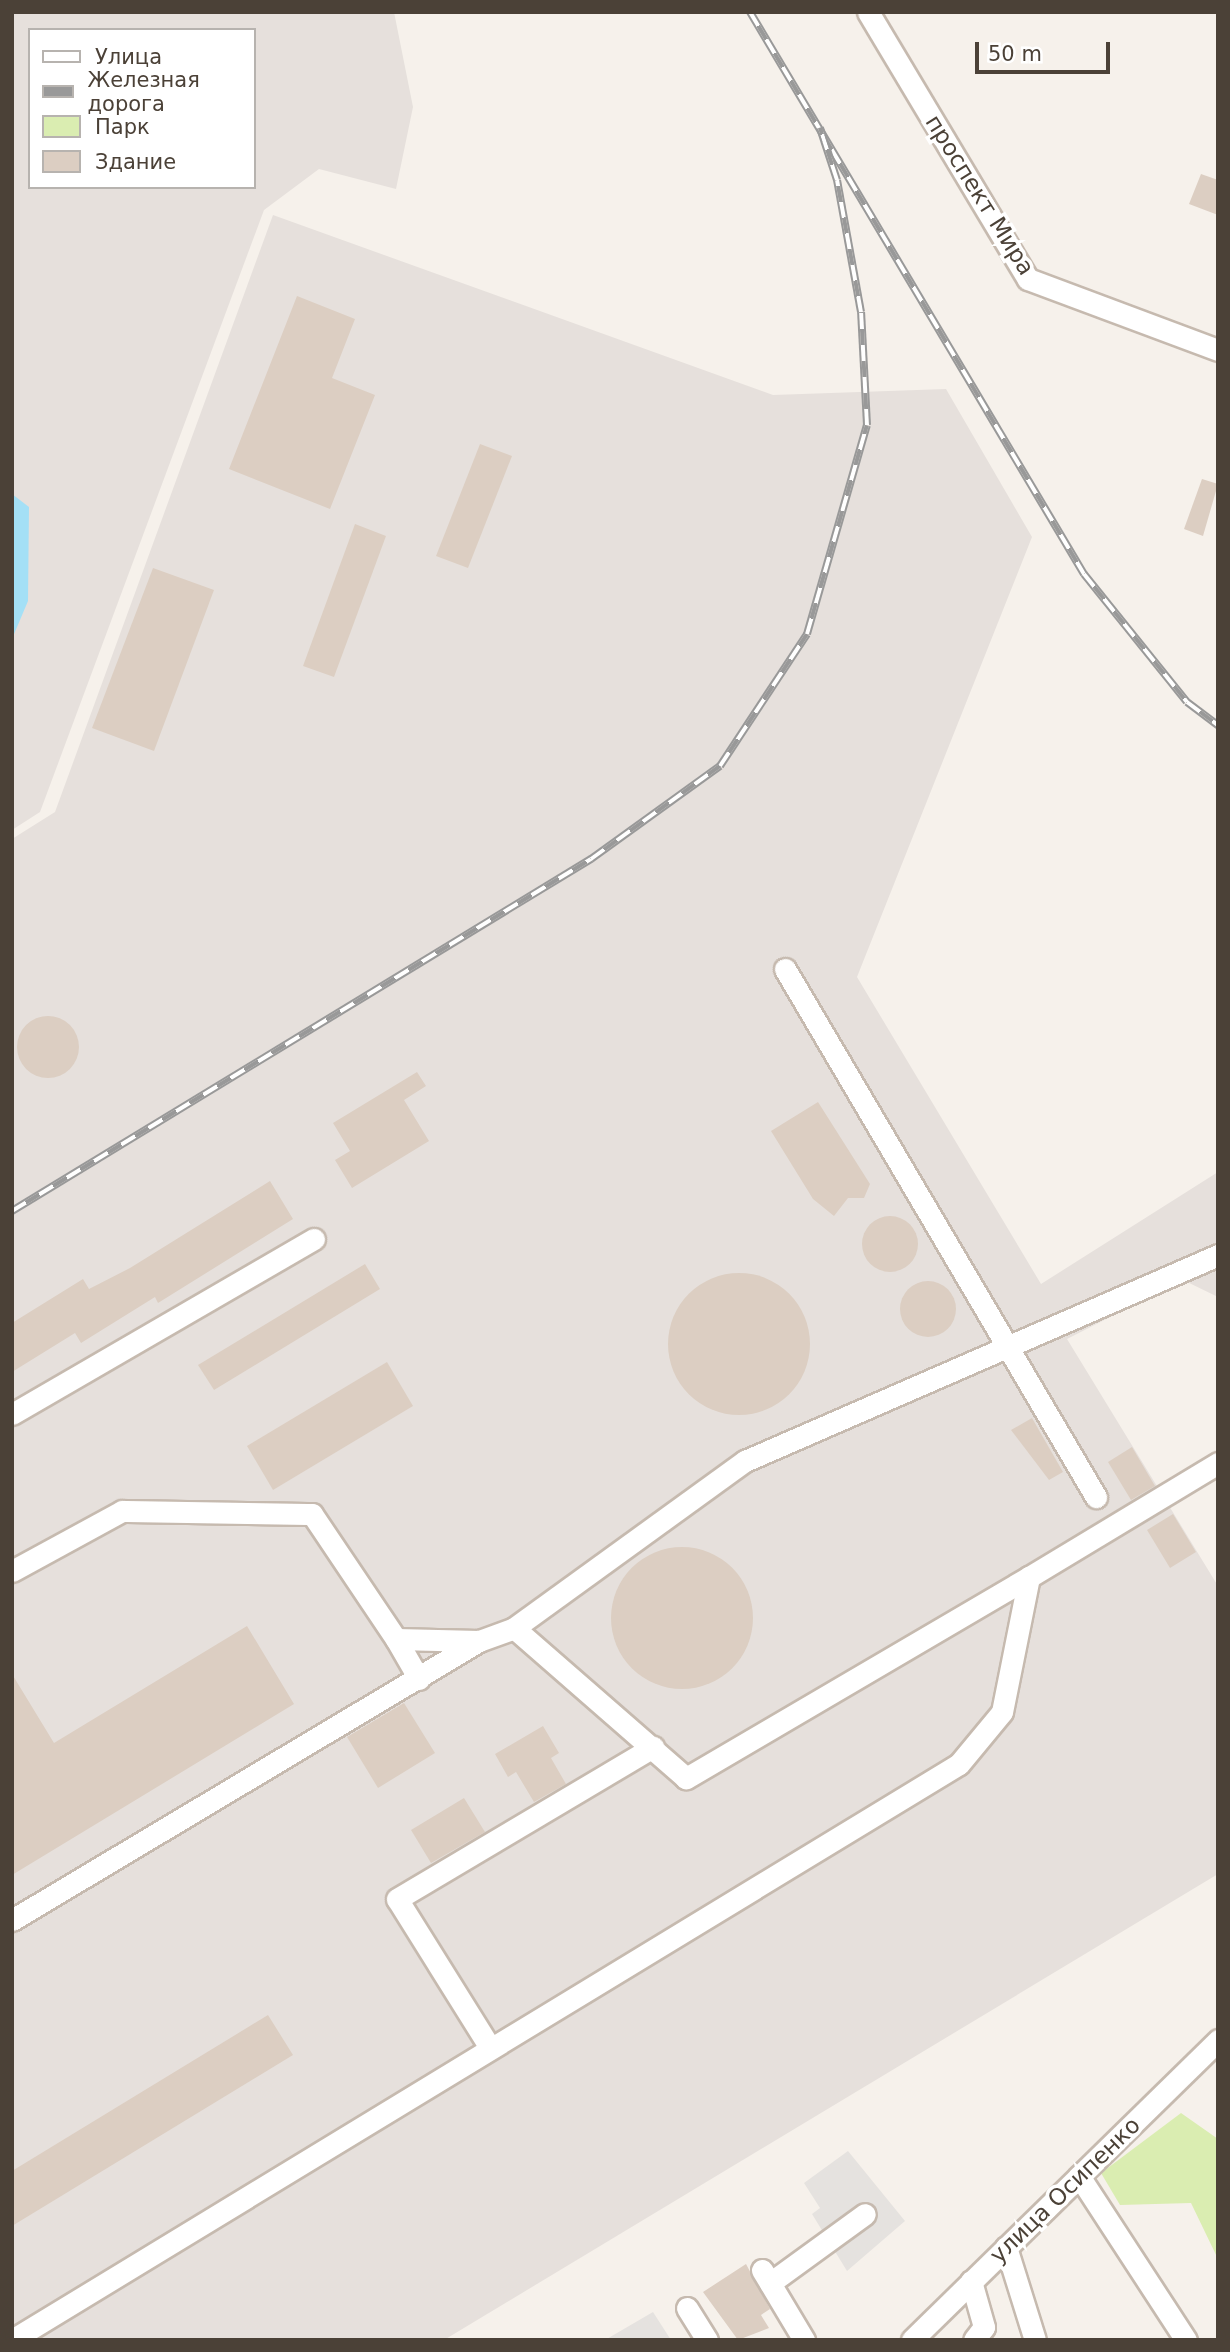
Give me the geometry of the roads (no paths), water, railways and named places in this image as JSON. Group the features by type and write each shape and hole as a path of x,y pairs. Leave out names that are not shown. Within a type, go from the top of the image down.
{"street":[{"name":"проспект Мира","path":"868,12 1028,279 1218,349"},
{"path":"785,969 1097,1497"},
{"path":"12,1414 314,1239"},
{"path":"12,1920 479,1641 514,1629 745,1461 1218,1255"},
{"path":"514,1629 653,1747 685,1778 1218,1463"},
{"path":"12,1571 122,1511 312,1514 396,1639 419,1679"},
{"path":"12,2340 975,1750 1002,1712 1029,1577"},
{"path":"396,1639 479,1641"},
{"path":"489,2046 397,1899 653,1747"},
{"name":"улица Осипенко","path":"912,2340 1216,2043"},
{"path":"1079,2176 1186,2340"},
{"path":"804,2340 766,2277 865,2214"},
{"path":"1006,2247 1035,2340"},
{"path":"971,2281 984,2327 974,2340"},
{"path":"687,2308 707,2340"}],"water":[{"path":"12,494 29,507 28,601 12,639"}],"railway":[{"path":"750,12 1084,574 1187,702 1218,725"},
{"path":"12,1211 591,859 720,766 807,634 867,425 861,312 837,180 820,128"}]}
